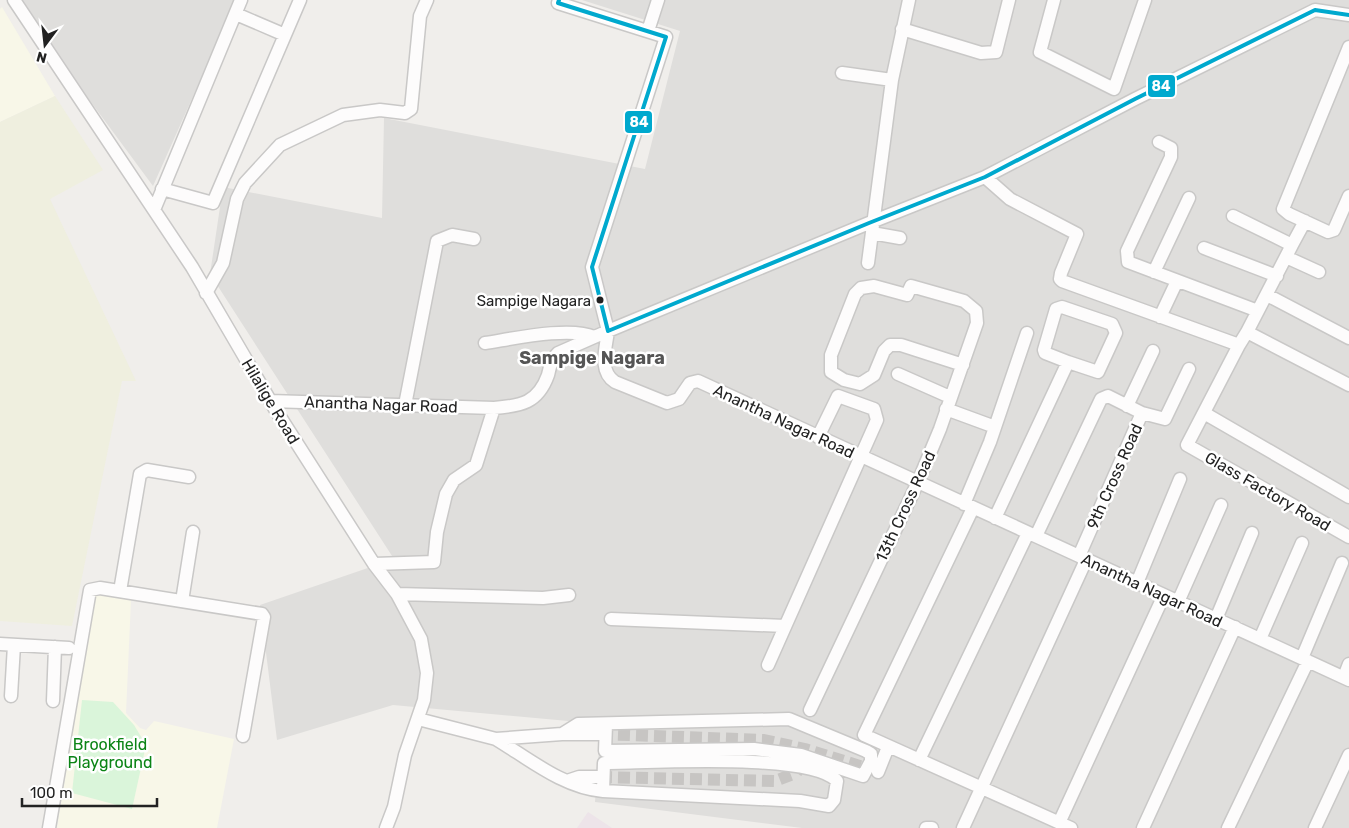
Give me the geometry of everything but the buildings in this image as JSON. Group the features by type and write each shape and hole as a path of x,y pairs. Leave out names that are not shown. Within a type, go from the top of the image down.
{"street":[{"name":"Hilalige Road","path":"14,0 154,210 270,401 374,564 397,594 421,639 426,662 426,693 405,755 394,807 386,828"},
{"path":"154,210 241,0"},
{"path":"162,189 213,203 300,0"},
{"path":"206,293 222,263 237,199 245,183 280,145 343,115 380,110 405,113 411,109 420,16 427,0"},
{"path":"648,31 658,0"},
{"path":"868,263 892,80 909,0"},
{"path":"902,29 981,53 996,52 1008,0"},
{"path":"1054,0 1040,52 1135,99"},
{"path":"1114,89 1146,0"},
{"path":"556,1 666,37 592,266 608,331 872,227 985,177 1135,99 1247,44 1317,5 1349,15"},
{"path":"236,14 285,35"},
{"path":"1349,47 1283,209 1328,232 1332,231 1349,196"},
{"path":"842,73 892,80"},
{"path":"1159,142 1171,148 1171,157 1126,256 1128,262 1258,311"},
{"path":"985,177 1010,199 1077,234 1061,273 1060,279 1062,281 1239,346"},
{"path":"1154,272 1189,198"},
{"path":"1233,216 1292,245"},
{"path":"1305,221 1204,413 1349,496"},
{"path":"872,227 900,238"},
{"path":"405,405 437,241 452,235 474,239"},
{"path":"1204,248 1276,276"},
{"path":"1286,257 1319,272"},
{"path":"1160,317 1177,281"},
{"name":"13th Cross Road","path":"810,710 918,482 963,365 978,323 976,311 964,301 911,286 907,295 874,286 861,288 855,294 831,355 832,372 844,380 860,384 874,375 884,352 890,345 901,345 963,365"},
{"path":"1267,295 1349,338"},
{"path":"1058,307 1112,324 1116,333 1098,372 1068,362 1046,353 1044,350 1058,307"},
{"name":"Anantha Nagar Road","path":"270,401 494,408 514,406 528,402 543,385 555,356 608,331 604,371 607,377 615,382 663,402 671,403 679,399 690,383 698,382 1346,678"},
{"path":"485,343 530,335 585,332 594,337"},
{"path":"1247,332 1349,385"},
{"path":"1027,333 968,506 864,736 1065,825 1164,595"},
{"path":"1127,406 1153,351"},
{"path":"995,518 1068,362"},
{"name":"9th Cross Road","path":"963,828 1082,558 1142,413 1165,419 1189,369"},
{"path":"898,374 994,427"},
{"path":"768,665 877,420 874,409 838,396 818,437"},
{"path":"919,760 1101,398 1108,396 1142,413"},
{"path":"374,564 434,562 437,532 446,494 454,480 476,464 494,408"},
{"name":"Glass Factory Road","path":"1204,413 1187,445 1349,537"},
{"path":"120,591 140,474 147,470 189,477"},
{"path":"1137,583 1180,479"},
{"path":"1178,602 1221,505"},
{"path":"182,601 193,532"},
{"path":"1216,619 1252,533"},
{"path":"1260,639 1302,543"},
{"path":"1228,828 1305,659 1342,564"},
{"path":"49,828 90,590 100,588 262,614 264,617 243,736"},
{"path":"397,594 543,598 569,595"},
{"path":"611,619 785,626"},
{"path":"1143,828 1235,627"},
{"path":"0,644 70,648"},
{"path":"11,696 14,645"},
{"path":"53,701 55,647"},
{"path":"1346,678 1349,664"},
{"path":"418,719 496,739 567,781 592,790 800,801 829,806 834,800 837,781 833,776 801,755 754,749 606,751 603,729"},
{"path":"496,739 562,734 578,724 603,729 788,719 871,754 867,772 863,776 817,766 749,762 604,764 603,791"},
{"path":"878,772 888,747"},
{"path":"1315,828 1349,756"},
{"path":"567,781 579,778 600,777"},
{"path":"926,828 932,828"}],"shaded area":[{"path":"15,0 236,0 153,186 51,48"},
{"path":"582,0 1349,0 1349,828 802,828 595,802 601,724 393,705 277,740 260,605 394,559 210,274 223,187 382,218 384,118 645,169 680,31"},
{"path":"2,7 55,96 0,122 0,9"},
{"path":"94,594 131,600 126,713 140,728 146,730 154,721 234,739 217,828 57,828"},
{"path":"588,812 612,828 577,828"}],"green space":[{"path":"55,96 103,170 50,199 136,381 122,381 72,626 0,621 0,122"},
{"name":"Brookfield Playground","path":"82,700 113,702 134,725 146,745 132,809 72,793"}],"tunnel":[{"path":"600,734 764,740 805,749 876,771"},
{"path":"600,777 775,781 796,773 806,758"}],"transit line":[{"name":"84","path":"559,0 558,3 666,37 592,267 608,331 985,177 1135,99 1315,10 1349,15"}],"place":[{"name":"Sampige Nagara","path":"600,300"}],"district":[{"name":"Sampige Nagara","path":"592,358"}]}
